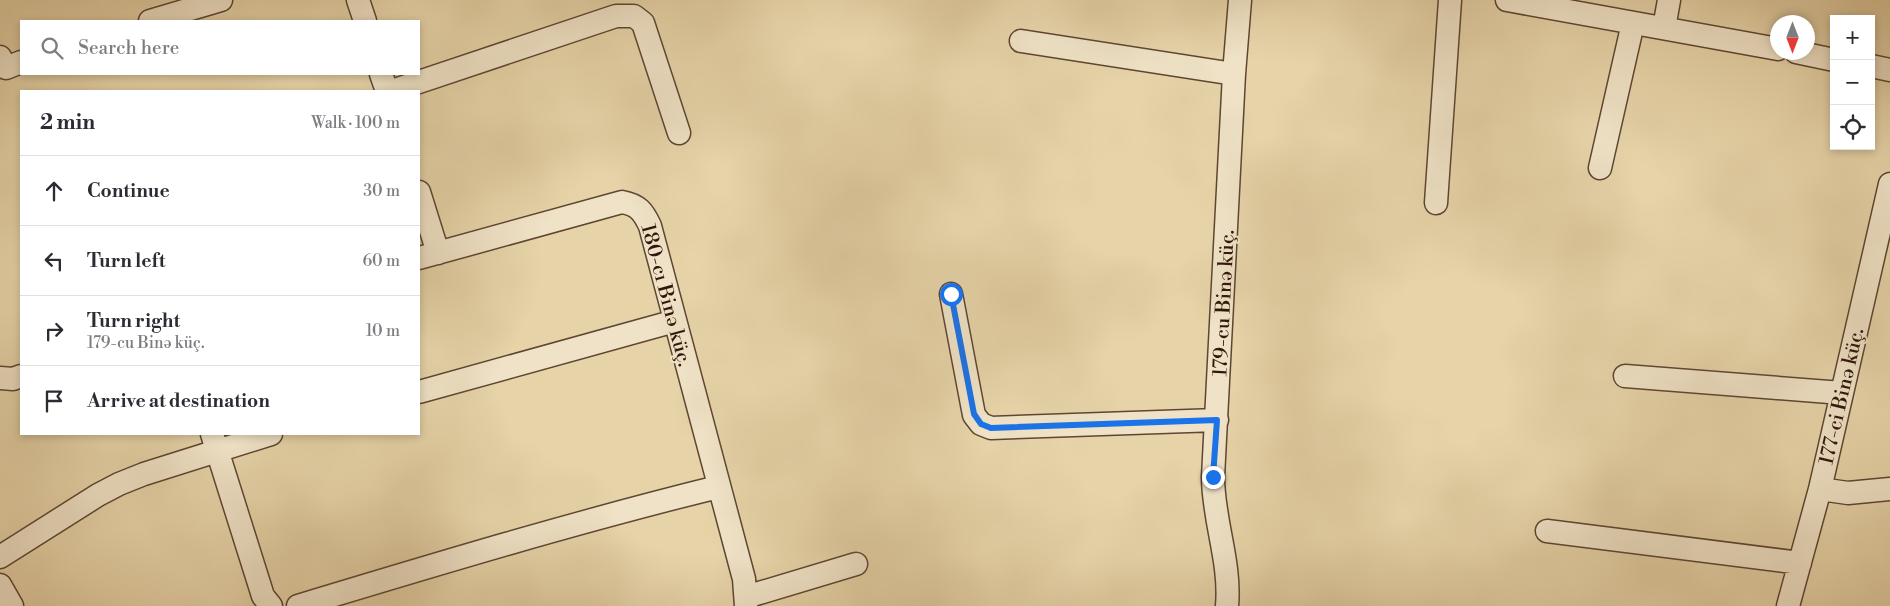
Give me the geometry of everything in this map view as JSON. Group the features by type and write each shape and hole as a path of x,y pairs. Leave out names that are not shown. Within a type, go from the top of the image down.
{"street":[{"path":"153,20 221,0"},
{"path":"358,0 365,20"},
{"name":"179-cu Binə küç.","path":"1226,606 1228,594 1225,562 1213,496 1234,74 1240,0"},
{"path":"1436,203 1450,0"},
{"path":"1507,0 1770,48"},
{"path":"1664,28 1669,0"},
{"path":"395,90 616,16 634,16 642,23 679,134"},
{"path":"1600,168 1633,23"},
{"path":"1021,41 1234,74"},
{"path":"1815,56 1830,59"},
{"path":"1875,67 1890,70"},
{"path":"381,75 387,90"},
{"name":"177-ci Binə küç.","path":"1788,606 1820,489 1890,184"},
{"path":"420,199 428,255"},
{"name":"180-cı Binə küç.","path":"428,255 622,202 634,204 645,215 650,226 744,579 746,601"},
{"path":"951,294 974,414 981,424 991,428 1217,420"},
{"path":"420,392 675,320"},
{"path":"0,378 13,379 20,376"},
{"path":"1626,376 1842,393"},
{"path":"0,557 90,500 119,484 215,442 264,435"},
{"path":"215,442 263,596 271,606"},
{"path":"298,606 485,549 612,513 718,486"},
{"path":"1820,489 1848,493 1890,489"},
{"path":"1547,532 1800,562"},
{"path":"746,601 856,564"},
{"path":"0,584 12,606"}],"route":[{"path":"951,294 974,414 981,424 991,428 1217,420 1213,477"}]}
